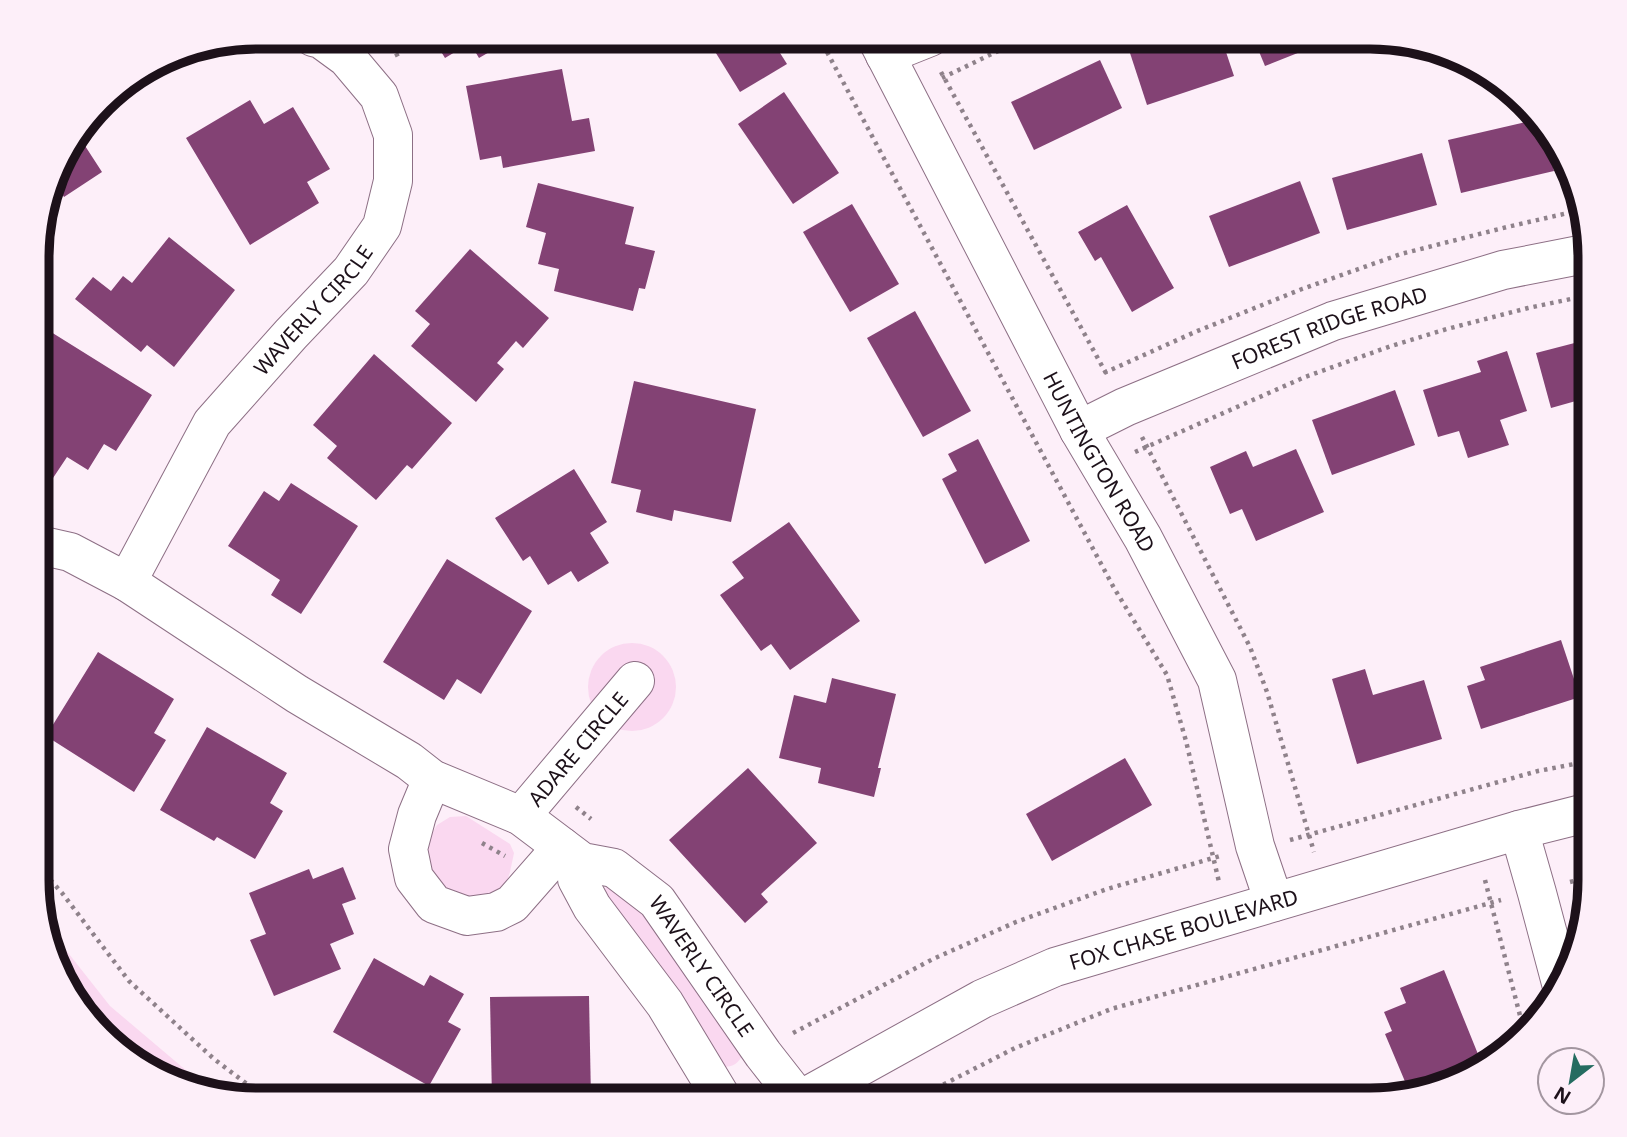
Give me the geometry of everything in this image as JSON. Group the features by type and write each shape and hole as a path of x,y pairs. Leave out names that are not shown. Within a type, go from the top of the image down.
{"street":[{"name":"WAVERLY CIRCLE","path":"127,582 212,423 351,271 382,226 393,181 393,135 379,96 347,58 334,49"},
{"name":"HUNTINGTON ROAD","path":"883,49 1079,430 1143,538 1217,680 1255,846 1273,902"},
{"name":"FOREST RIDGE ROAD","path":"1079,430 1125,407 1333,321 1503,270 1578,255"},
{"name":"WAVERLY CIRCLE","path":"49,547 70,552 127,582 297,694 409,761 432,779 521,816 572,855 614,868 657,901 790,1088"},
{"name":"ADARE CIRCLE","path":"521,816 635,681"},
{"path":"432,779 417,815 408,849 414,878 435,904 467,916 496,912 512,904 572,855 577,879 592,907 666,1003 716,1088"},
{"name":"FOX CHASE BOULEVARD","path":"821,1088 982,999 1055,967 1578,815"},
{"path":"1519,830 1557,970"}],"path":[{"path":"394,49 400,60"},
{"path":"825,49 1114,587 1167,675 1186,741 1219,883"},
{"path":"931,49 944,78 1024,222"},
{"path":"934,80 944,78 1003,49"},
{"path":"1135,452 1305,377 1378,351 1447,329 1578,298"},
{"path":"764,1054 796,1031 922,965 1016,922 1107,889 1255,846 1292,839 1538,771 1578,763"},
{"path":"546,787 576,806 597,824"},
{"path":"49,879 129,981 214,1059 252,1088"},
{"path":"1485,880 1522,1022"},
{"path":"937,1088 1015,1048 1111,1009 1578,880"}],"shaded area":[{"path":"632,643 657,650 669,662 676,687 669,712 657,724 632,731 607,724 595,712 588,687 595,662 607,650"},
{"path":"466,816 510,844 514,853 506,885 492,894 460,899 436,881 426,854 428,840 437,825 450,817"},
{"path":"607,885 615,885 666,936 744,1052 736,1064 722,1067 601,897"},
{"path":"58,940 110,1006 196,1079 153,1060 130,1045 110,1027 84,996 70,972"}],"building":[{"path":"439,49 460,49 445,58"},
{"path":"474,49 494,49 479,58"},
{"path":"713,49 778,49 787,64 740,92"},
{"path":"1225,49 1234,76 1147,105 1129,50"},
{"path":"1258,49 1308,49 1265,66"},
{"path":"1100,60 1122,108 1034,150 1011,102"},
{"path":"562,69 572,121 589,118 595,151 503,168 501,156 480,160 466,86"},
{"path":"784,92 839,173 793,204 738,124"},
{"path":"250,100 264,124 293,107 330,169 307,182 319,203 250,245 186,138"},
{"path":"1527,122 1550,153 1554,171 1461,193 1448,140"},
{"path":"83,143 102,172 64,197 60,190"},
{"path":"1422,153 1437,205 1347,230 1332,178"},
{"path":"1300,181 1320,233 1229,267 1209,216"},
{"path":"538,183 634,207 625,244 655,251 645,289 639,288 633,311 554,291 559,269 538,264 546,233 526,227"},
{"path":"852,204 899,284 850,312 803,232"},
{"path":"1127,205 1174,288 1132,312 1101,257 1095,261 1078,232"},
{"path":"169,237 235,290 174,367 147,345 141,352 75,299 93,277 111,291 123,276 132,283"},
{"path":"470,249 549,318 523,348 516,341 497,363 504,369 476,402 411,346 430,324 415,311"},
{"path":"915,311 971,411 923,437 867,338"},
{"path":"51,332 152,395 116,451 104,444 88,470 67,457 53,478 49,475"},
{"path":"1578,342 1578,400 1551,408 1536,353"},
{"path":"1507,351 1527,411 1500,420 1509,445 1468,458 1459,431 1438,437 1423,390 1481,372 1477,361"},
{"path":"374,354 452,423 412,469 407,465 376,500 327,458 337,446 313,425"},
{"path":"634,381 756,409 731,522 674,510 672,521 636,512 641,490 611,483"},
{"path":"1395,390 1415,445 1332,475 1312,420"},
{"path":"978,439 1030,541 985,564 942,479 957,471 948,454"},
{"path":"1296,449 1324,512 1256,541 1242,509 1230,514 1210,467 1246,451 1253,467"},
{"path":"574,469 607,522 590,533 609,563 578,582 571,571 548,585 530,556 523,561 495,518"},
{"path":"291,483 358,526 301,614 271,595 280,580 228,546 264,491 279,501"},
{"path":"789,522 860,621 790,670 771,644 761,651 720,595 744,578 732,562"},
{"path":"447,559 532,611 481,694 457,679 444,700 383,662"},
{"path":"1561,640 1578,698 1481,729 1467,686 1485,680 1480,667"},
{"path":"98,652 174,699 154,733 166,740 134,792 49,738 49,731"},
{"path":"1365,669 1373,695 1424,680 1442,739 1357,764 1332,679"},
{"path":"832,678 896,694 878,768 881,768 874,797 818,783 821,768 779,758 794,695 826,703"},
{"path":"207,727 287,773 270,803 283,811 255,859 217,837 214,841 160,810"},
{"path":"1125,758 1152,805 1052,861 1026,814"},
{"path":"748,768 817,843 761,894 768,902 745,923 669,840"},
{"path":"343,867 356,899 342,904 354,934 330,944 341,969 274,996 250,940 266,934 249,893 309,869 313,879"},
{"path":"374,958 424,986 430,975 464,994 448,1022 461,1029 429,1086 333,1032"},
{"path":"1444,970 1479,1057 1437,1077 1406,1084 1385,1034 1392,1031 1384,1012 1406,1003 1400,988"},
{"path":"589,996 591,1088 492,1088 490,997"}]}
